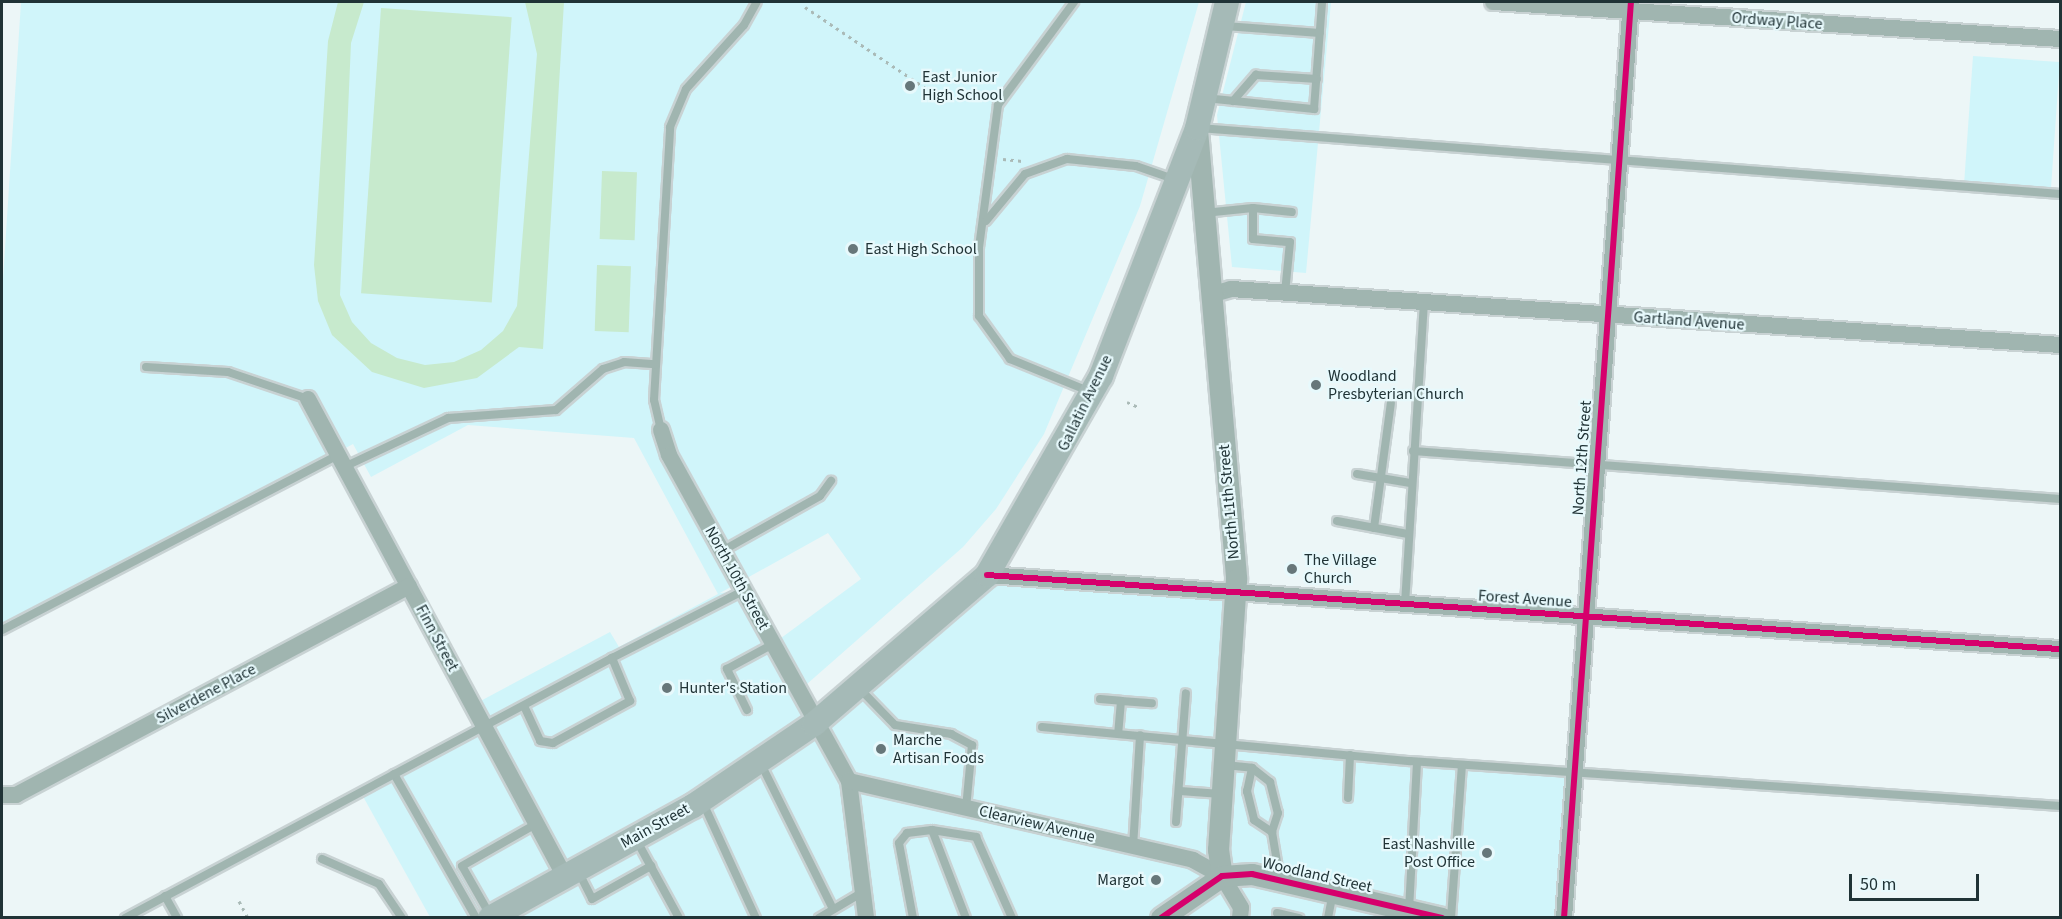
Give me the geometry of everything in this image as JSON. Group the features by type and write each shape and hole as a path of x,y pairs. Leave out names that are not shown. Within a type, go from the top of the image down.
{"main road":[{"name":"Gallatin Avenue","path":"814,724 987,575 1093,392 1173,179 1197,128 1227,2"},
{"name":"Main Street","path":"486,917 571,874 701,800 814,724"}],"street":[{"name":"Ordway Place","path":"1493,2 1631,6 2061,39"},
{"name":"North 12th Street","path":"1564,918 1572,772 1586,618 1593,466 1609,315 1631,6"},
{"name":"North 11th Street","path":"1197,128 1235,595 1222,794 1222,876"},
{"name":"Gartland Avenue","path":"1210,295 1231,290 2061,345"},
{"name":"Finn Street","path":"308,399 536,824 571,874"},
{"name":"North 10th Street","path":"661,430 814,724 849,781"},
{"name":"Forest Avenue","path":"987,575 1235,595 1405,604 2061,649"},
{"name":"Silverdene Place","path":"2,795 16,795 409,586"},
{"name":"Clearview Avenue","path":"849,781 1193,860 1222,876"},
{"path":"849,781 866,918"},
{"name":"Woodland Street","path":"1222,876 1252,874 1333,893 1381,911 1409,910 1442,918"},
{"path":"1161,918 1222,876 1241,908 1240,918"}],"lane":[{"path":"661,430 654,400 655,364 670,127 686,89 744,25 756,2"},
{"path":"1074,2 998,105 986,221 979,248 979,316 992,342 1010,359 1093,392"},
{"path":"1204,98 1314,109 1322,2"},
{"path":"1221,26 1320,33"},
{"path":"1233,101 1256,75 1317,78"},
{"path":"1197,128 2061,194"},
{"path":"986,221 1025,174 1067,159 1136,166 1173,179"},
{"path":"1253,208 1253,239 1290,242 1285,294"},
{"path":"1204,213 1253,208 1292,212"},
{"path":"1405,604 1410,483 1424,304"},
{"path":"2,630 341,461 448,418 556,410 603,369 624,362 655,364"},
{"path":"146,367 228,372 308,399"},
{"path":"1374,528 1391,403"},
{"path":"1413,451 1593,466 2061,498"},
{"path":"1357,474 1410,483"},
{"path":"722,551 820,496 831,481"},
{"path":"1336,521 1408,534"},
{"path":"125,918 612,658 744,591"},
{"path":"747,710 727,669 773,644"},
{"path":"524,706 540,741 553,743 630,701 612,658"},
{"path":"858,687 895,725 951,734 972,745 966,808"},
{"path":"1176,822 1186,693"},
{"path":"1100,699 1152,703"},
{"path":"1118,733 1121,701"},
{"path":"1042,727 1417,762 2061,806"},
{"path":"1133,847 1140,735"},
{"path":"1348,798 1350,755"},
{"path":"760,761 833,909"},
{"path":"1409,910 1417,762"},
{"path":"1225,765 1252,768 1270,782 1278,813 1272,832 1280,880"},
{"path":"1451,918 1462,765"},
{"path":"1252,768 1247,791 1254,820 1272,832"},
{"path":"394,774 486,917"},
{"path":"1180,791 1222,794"},
{"path":"701,800 756,918"},
{"path":"486,917 462,867 536,824"},
{"path":"913,918 900,843 907,833 932,830 975,837 1012,918"},
{"path":"932,830 966,918"},
{"path":"635,838 680,918"},
{"path":"322,859 379,884 402,918"},
{"path":"571,874 592,899 651,866"},
{"path":"819,918 863,892"},
{"path":"1328,918 1333,893"},
{"path":"165,896 177,918"},
{"path":"1277,913 1299,918"}],"path":[{"path":"805,8 933,93"},
{"path":"1003,159 1034,161"},
{"path":"1127,402 1138,407"},
{"path":"239,901 248,918"}],"shaded area":[{"path":"21,2 1199,2 1140,206 1044,434 996,509 963,547 799,691 814,723 987,575 1235,595 1227,743 1572,772 1564,917 430,917 360,791 485,727 473,705 610,632 619,647 718,594 634,438 468,425 371,477 353,444 2,631 2,295","holes":["828,533 861,579 773,644 743,591 720,593"]},
{"path":"1246,2 1331,2 1306,273 1232,267 1217,115"},
{"path":"1973,56 2060,62 2051,189 1964,183"}],"green space":[{"path":"338,2 364,2 351,43 340,295 352,322 371,343 397,358 425,365 454,362 481,350 503,331 517,306 537,54 525,2 564,2 543,349 519,347 477,378 424,388 372,372 332,335 318,301 314,265 328,41"},
{"path":"381,8 512,17 492,302 361,293"},
{"path":"602,171 637,172 635,240 600,239"},
{"path":"597,265 631,266 629,332 595,331"}],"cycle path":[{"path":"1564,918 1631,2"},
{"path":"987,575 2060,649"},
{"path":"1161,918 1222,876 1252,874 1442,918"}],"place":[{"name":"East Junior High School","path":"910,86"},
{"name":"East High School","path":"853,249"},
{"name":"Woodland Presbyterian Church","path":"1316,385"},
{"name":"The Village Church","path":"1292,569"},
{"name":"Hunter's Station","path":"667,688"},
{"name":"Marche Artisan Foods","path":"881,749"},
{"name":"East Nashville Post Office","path":"1487,853"},
{"name":"Margot","path":"1156,880"}]}
